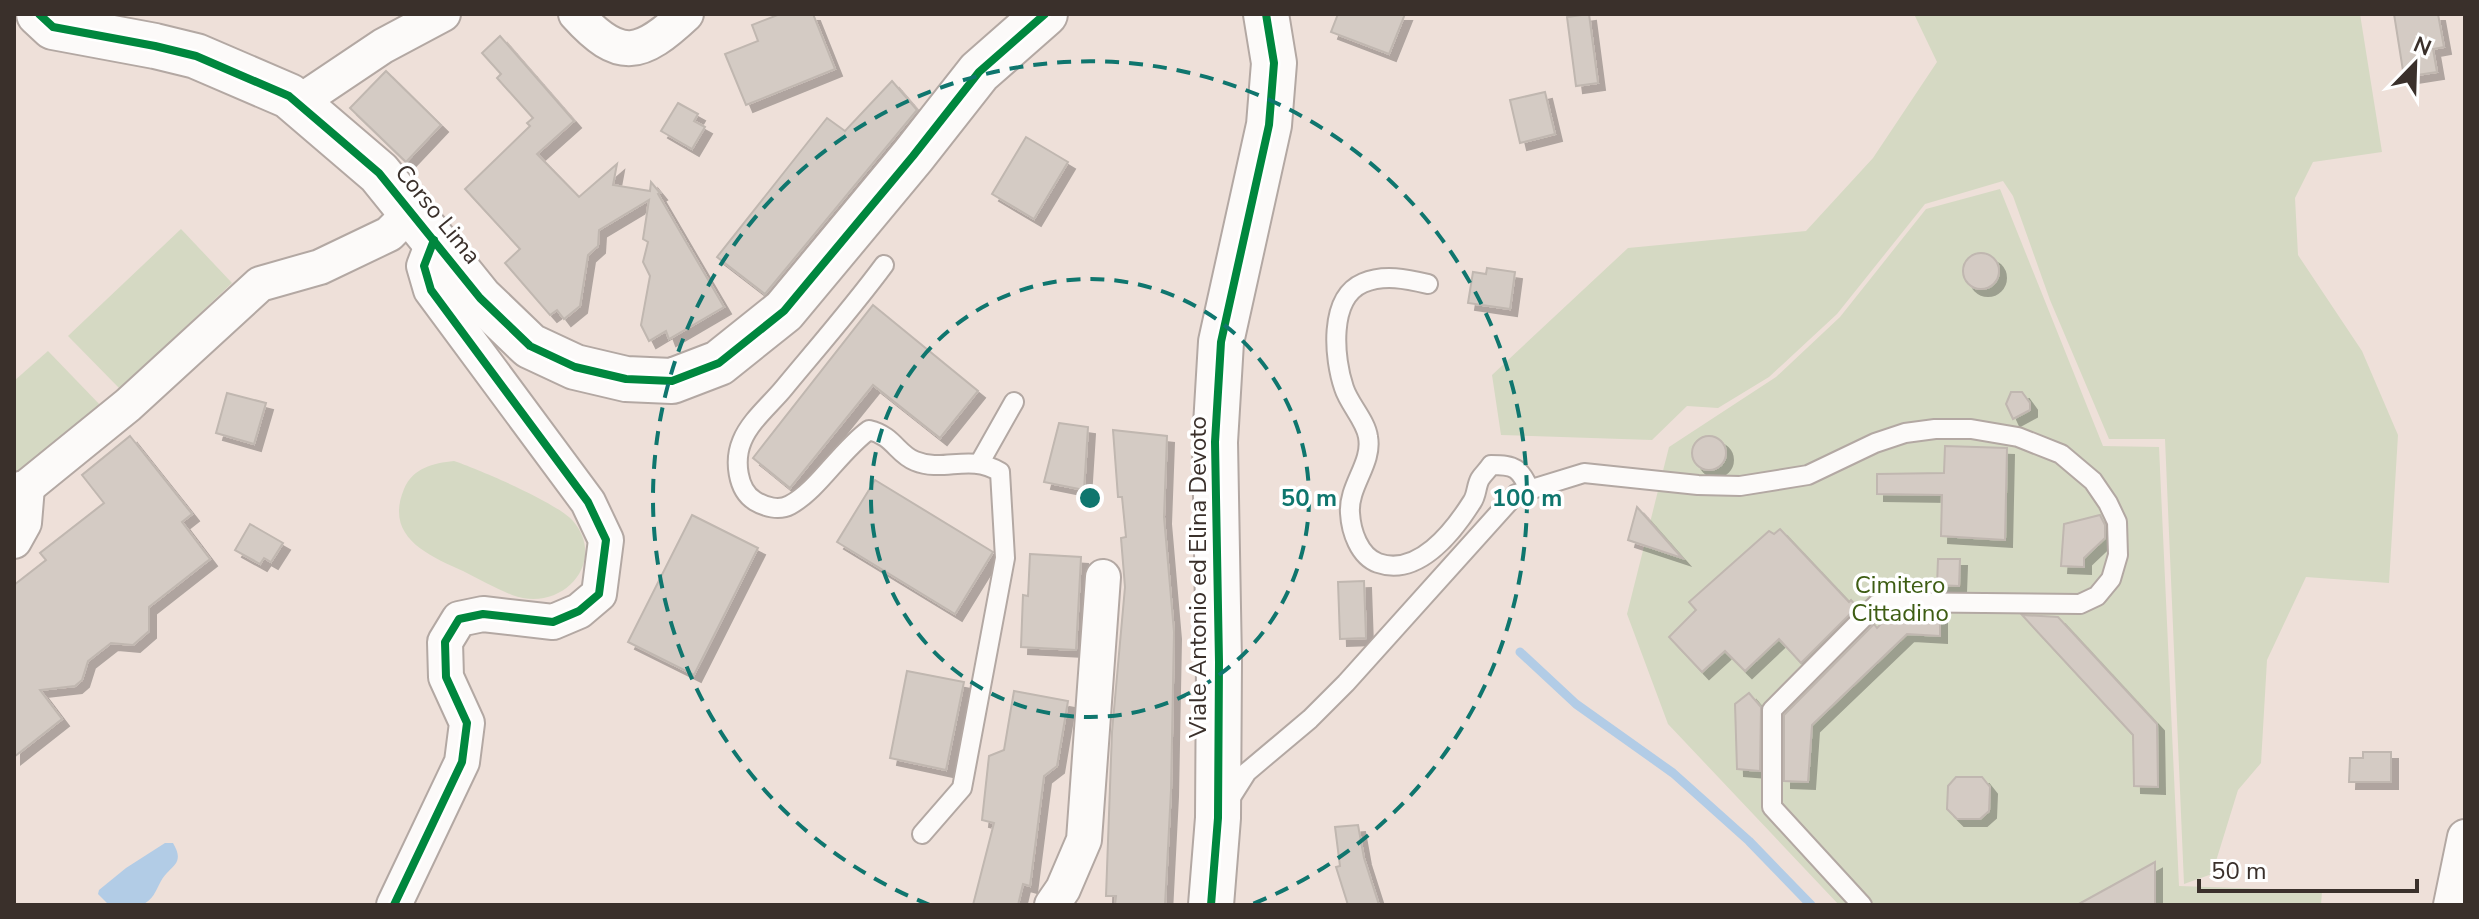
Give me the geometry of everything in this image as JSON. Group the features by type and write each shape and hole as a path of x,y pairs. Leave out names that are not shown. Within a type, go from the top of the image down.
{"street":[{"name":"Corso Lima","path":"39,14 53,27 93,25 196,56 289,96 379,173 480,298 530,346 575,367 626,379 672,381 719,363 784,311 979,72 1045,14"},
{"path":"298,103 383,46 443,14"},
{"path":"576,14 589,28 623,50 641,48 659,39 686,14"},
{"name":"Viale Antonio ed Elina Devoto","path":"1211,905 1218,818 1216,427 1221,342 1269,125 1274,63 1266,14"},
{"path":"14,541 24,523 20,489 128,405 260,284 320,267 389,234 423,226 424,266 431,290 588,502 606,540 599,594 579,611 553,622 483,614 459,619 445,642 446,677 467,723 462,762 394,905"},
{"path":"1052,905 1063,889 1084,840 1103,577"},
{"path":"2451,905 2465,837"}],"lane":[{"path":"884,265 742,441 738,467 741,487 748,497 765,507 787,508 803,496 851,443 869,430 884,434 912,461 936,466 960,461 988,464 1000,472 1005,558 962,788 922,834"},
{"path":"1428,284 1399,278 1362,283 1345,297 1338,317 1336,345 1344,387 1368,436 1367,456 1352,491 1349,510 1359,546 1368,559 1380,564 1396,567 1412,561 1445,540 1474,500 1479,480 1491,465 1510,465 1521,471 1530,490"},
{"path":"979,464 1014,402"},
{"path":"1218,818 1247,772 1310,719 1516,494 1584,473 1698,485 1740,486 1776,482 1808,475 1875,443 1905,433 1971,429 2018,437 2061,454 2093,481 2108,503 2117,522 2118,555 2111,579 2097,596 2080,604 1884,602 1876,605 1772,710 1772,807 1862,905"}],"green space":[{"path":"1914,14 2360,14 2382,152 2313,162 2295,198 2298,255 2362,351 2398,435 2389,583 2306,577 2267,660 2261,763 2238,790 2212,874 2184,884 2165,439 2109,439 2050,300 2013,196 2003,181 1925,204 1837,314 1769,377 1718,408 1687,406 1652,440 1501,435 1492,375 1628,248 1806,231 1873,158 1937,62"},
{"name":"Cimitero Cittadino","path":"2000,189 2103,446 2159,447 2179,886 2322,891 2321,905 1839,905 1668,724 1627,614 1669,447 1776,377 1840,317 1926,209"},
{"path":"181,229 232,283 120,389 68,336"},
{"path":"48,351 102,407 34,470 14,475 14,381"},
{"path":"454,461 535,496 573,521 582,537 585,553 582,567 563,591 530,599 512,595 436,558 413,542 400,520 399,506 404,489 418,471"}],"water":[{"path":"165,843 173,843 177,860 148,901 134,906 109,905 98,894 126,868"}],"building":[{"path":"780,14 813,14 835,69 746,105 725,54 758,41 752,25"},
{"path":"1338,14 1405,14 1389,54 1331,32"},
{"path":"1589,14 1598,83 1576,86 1567,17"},
{"path":"2394,14 2438,14 2444,47 2433,49 2437,72 2404,77"},
{"path":"500,36 574,121 537,154 579,197 617,164 613,185 650,191 651,182 724,307 669,339 666,331 649,341 641,325 650,276 643,262 648,242 643,239 649,200 599,230 598,246 588,255 580,306 564,319 557,310 550,315 505,263 520,249 465,189 530,126 527,123 533,118 497,78 501,74 482,53"},
{"path":"386,71 441,125 406,162 350,108"},
{"path":"892,81 917,110 765,294 717,257 827,118 845,131"},
{"path":"1545,92 1555,134 1520,143 1510,100"},
{"path":"678,103 698,114 694,121 705,127 692,149 661,131"},
{"path":"1026,137 1068,162 1034,219 992,194"},
{"path":"1981,253 1994,258 1999,271 1994,284 1981,289 1968,284 1963,271 1968,258"},
{"path":"1487,268 1515,272 1510,309 1468,303 1473,272 1486,274"},
{"path":"873,305 978,391 940,438 873,385 790,488 753,458"},
{"path":"2011,392 2022,392 2030,403 2030,410 2013,419 2006,404"},
{"path":"227,393 266,403 254,444 216,433"},
{"path":"1059,423 1088,427 1084,490 1044,482"},
{"path":"1113,430 1167,436 1164,517 1174,632 1165,905 1115,905 1116,896 1106,896 1112,732 1125,587 1121,538 1126,537 1122,497 1118,497"},
{"path":"130,436 192,514 182,522 210,559 149,607 149,631 133,645 111,643 88,661 82,680 75,686 40,690 62,719 14,757 14,585 46,560 40,553 104,503 82,475"},
{"path":"1709,436 1721,441 1726,453 1721,465 1709,470 1697,465 1692,453 1697,441"},
{"path":"1945,446 2007,448 2005,540 1941,536 1942,495 1877,494 1877,474 1944,473"},
{"path":"875,480 993,552 955,614 837,542"},
{"path":"1637,507 1682,558 1628,540"},
{"path":"692,515 758,548 694,675 628,642"},
{"path":"2100,515 2105,525 2105,538 2084,558 2084,567 2061,566 2064,524"},
{"path":"250,524 283,543 271,562 264,558 260,564 235,550"},
{"path":"1780,529 1857,607 1801,663 1779,639 1745,671 1725,651 1702,672 1669,637 1696,610 1689,602 1769,531 1774,534"},
{"path":"1030,554 1081,557 1076,650 1021,647 1023,595 1028,596"},
{"path":"1938,559 1960,559 1959,586 1937,585"},
{"path":"1364,581 1366,638 1340,639 1338,582"},
{"path":"1891,614 1940,615 1940,636 1907,634 1812,725 1808,782 1784,781 1784,715 1874,624 1877,628"},
{"path":"2022,615 2058,617 2157,724 2158,787 2134,786 2133,735"},
{"path":"907,671 964,682 946,770 890,758"},
{"path":"1014,691 1068,701 1057,766 1044,776 1030,886 1023,884 1018,905 973,905 994,823 982,820 989,756 1004,750"},
{"path":"1749,693 1761,707 1760,771 1737,769 1735,704"},
{"path":"2363,752 2391,752 2391,782 2349,782 2350,758 2363,758"},
{"path":"1956,777 1982,777 1990,787 1989,811 1980,819 1957,819 1947,809 1948,786"},
{"path":"1358,825 1364,858 1379,905 1348,905 1336,867 1340,866 1335,827"},
{"path":"2155,862 2155,905 2077,905"}],"waterway":[{"path":"1520,652 1576,704 1673,773 1749,841 1811,905"}],"cycle path":[{"path":"39,14 53,27 196,56 289,96 379,173 480,298 530,346 575,367 626,379 672,381 719,363 784,311 979,72 1045,14"},
{"path":"1211,905 1218,818 1215,442 1221,342 1269,125 1274,63 1266,14"},
{"path":"394,905 462,762 467,723 446,677 445,642 459,619 483,614 553,622 579,611 599,594 606,540 588,502 431,290 424,266 434,240"}]}
